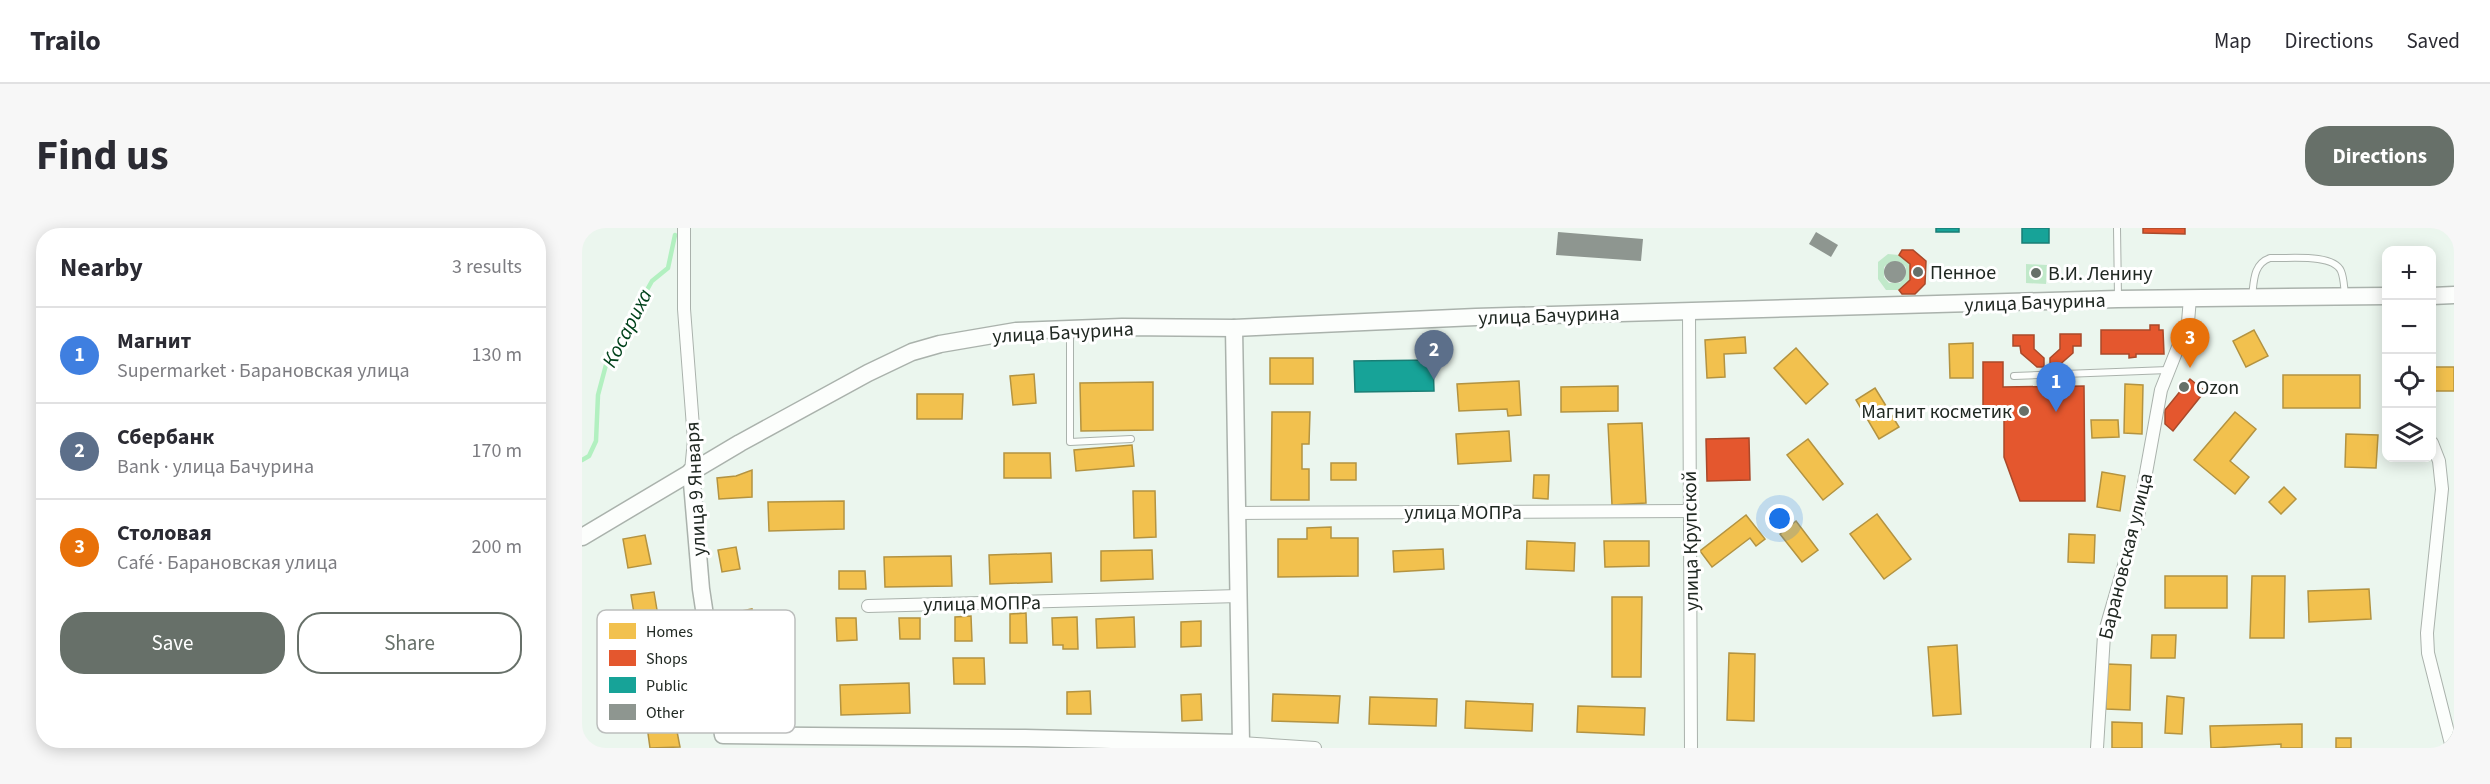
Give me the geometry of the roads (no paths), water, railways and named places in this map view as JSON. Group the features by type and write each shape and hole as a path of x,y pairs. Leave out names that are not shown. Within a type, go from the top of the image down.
{"street":[{"name":"улица 9 Января","path":"684,228 684,309 694,440 691,471 704,610"},
{"path":"2436,296 2454,295"},
{"name":"улица Бачурина","path":"582,537 691,471 842,387 912,352 959,339 1016,331 1234,328 1689,311 2118,299 2382,296"},
{"name":"Барановская улица","path":"2097,748 2104,635 2138,517 2157,404 2188,322 2190,298"},
{"name":"улица Крупской","path":"1689,311 1691,748"},
{"path":"1234,328 1241,743"},
{"path":"2436,453 2442,489 2427,633 2428,653 2452,748"},
{"name":"улица МОПРа","path":"1236,513 1689,511"},
{"name":"улица МОПРа","path":"868,606 1239,596"},
{"path":"726,742 1241,743 1315,748"}],"lane":[{"path":"2117,228 2118,299"},
{"path":"2252,298 2258,267 2262,261 2270,258 2323,259 2331,262 2341,272 2345,297"},
{"path":"1070,329 1070,442 1131,439"},
{"path":"2014,376 2168,370"}],"waterway":[{"name":"Косариха","path":"582,460 589,456 596,441 598,395 607,361 652,281 668,268 675,235"}],"place":[{"name":"Пенное","path":"1918,272"},
{"name":"В.И. Ленину","path":"2036,273"},
{"name":"Столовая","path":"2190,368"},
{"name":"Сбербанк","path":"1434,380"},
{"name":"Ozon","path":"2184,387"},
{"name":"Магнит косметик","path":"2024,411"},
{"name":"Магнит","path":"2056,412"}]}
